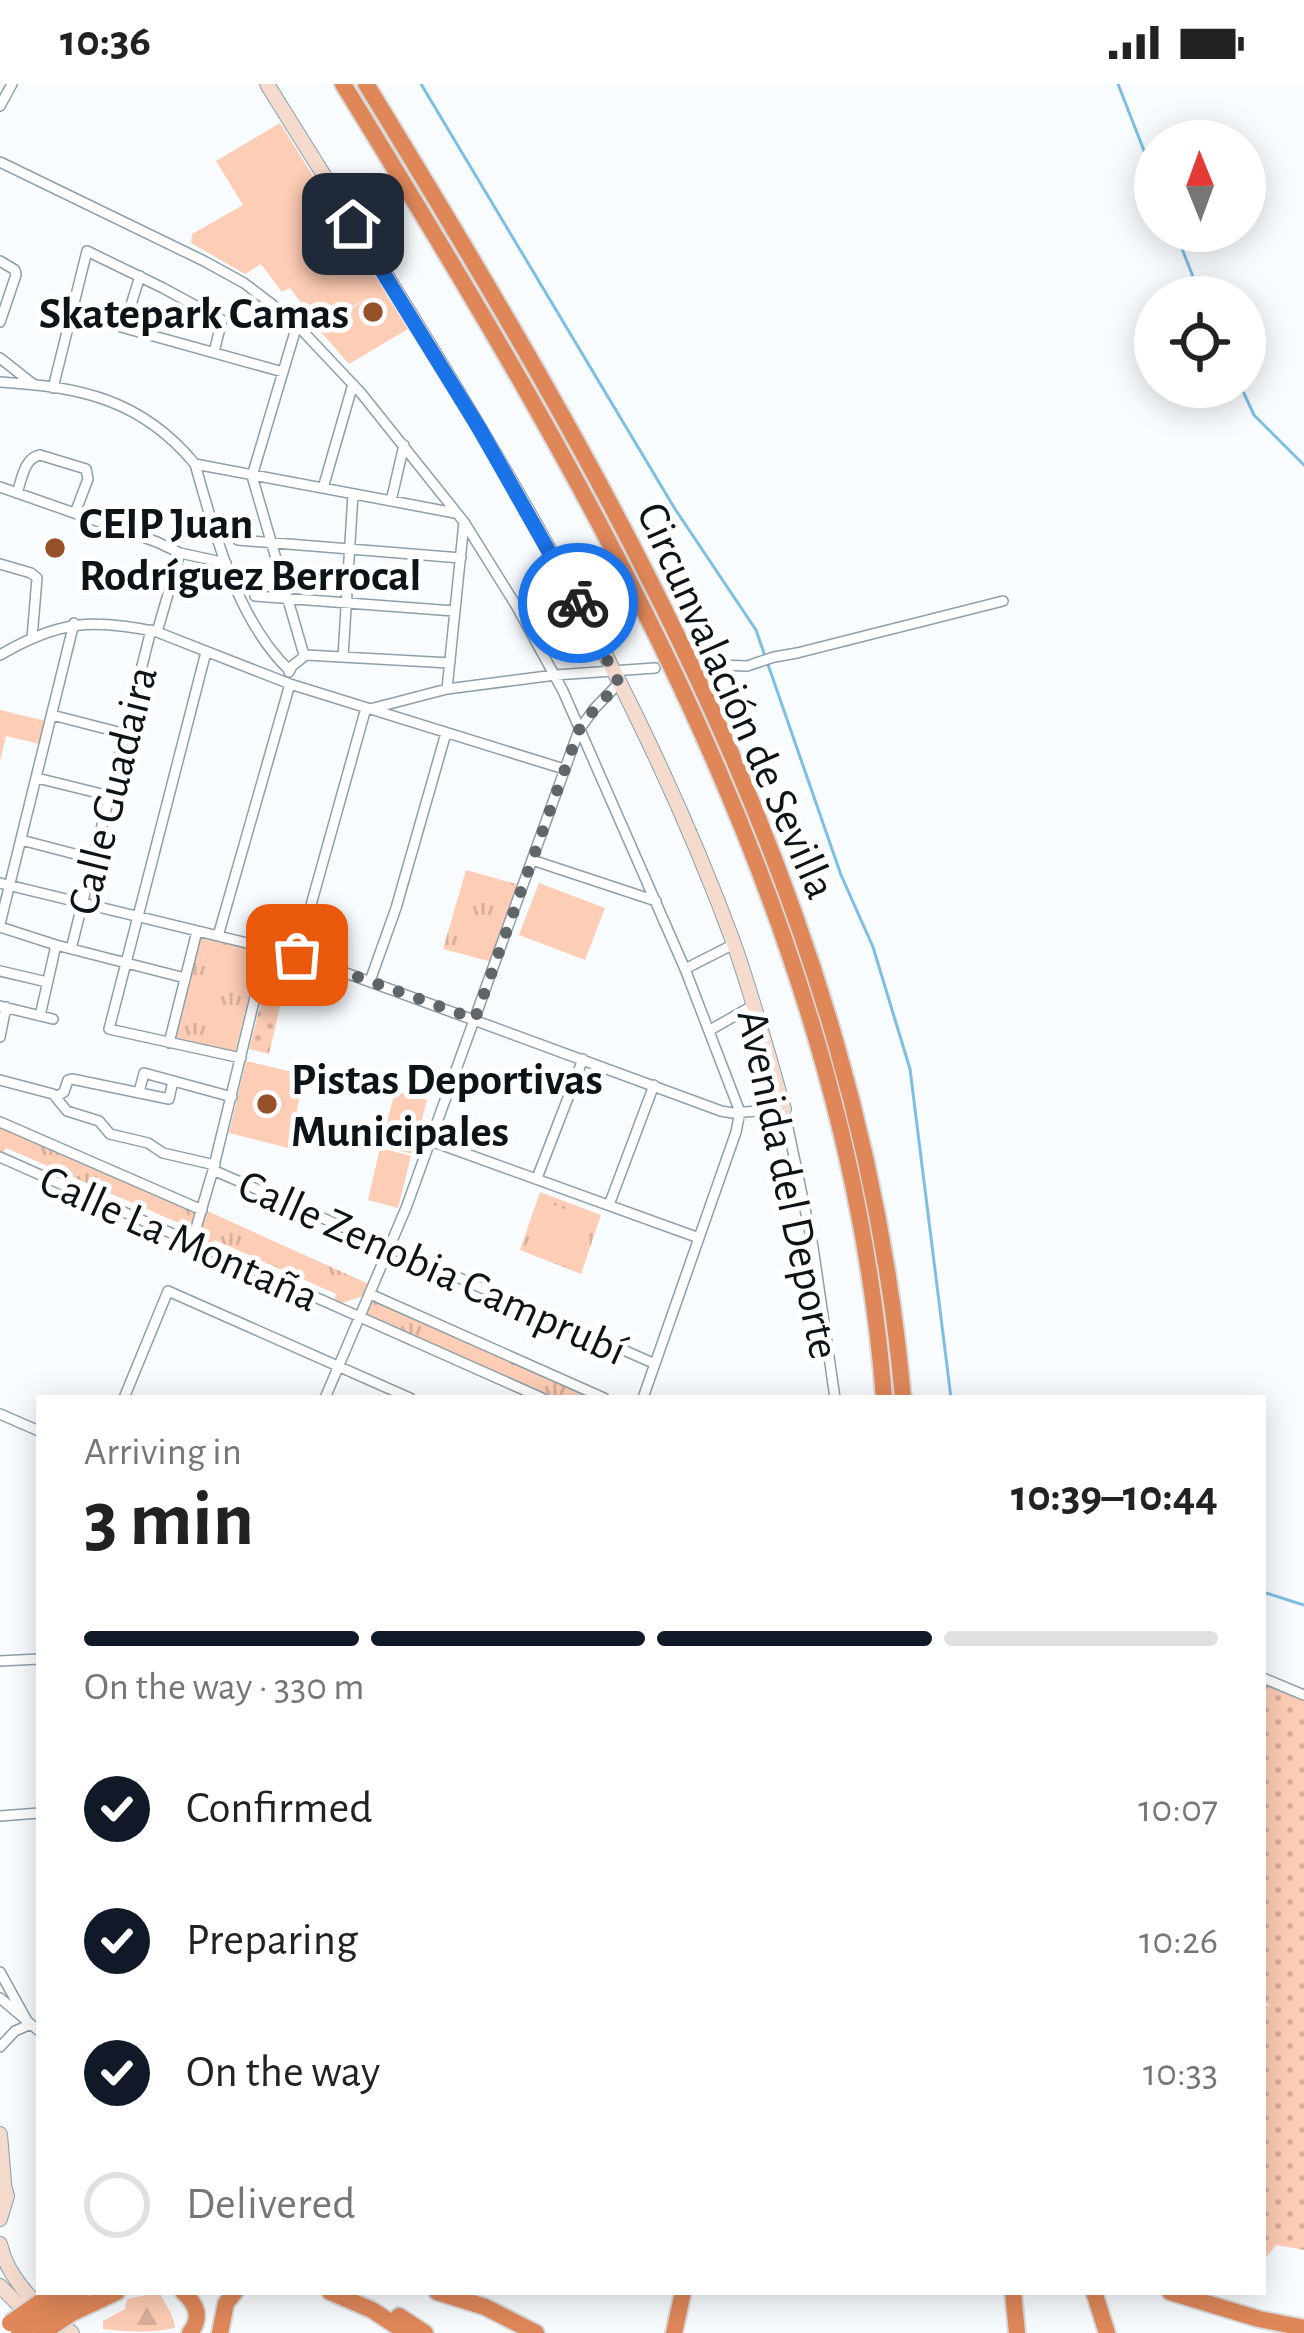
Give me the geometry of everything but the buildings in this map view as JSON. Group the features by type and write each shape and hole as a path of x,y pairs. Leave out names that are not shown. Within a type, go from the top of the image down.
{"highway":[{"name":"Circunvalación de Sevilla","path":"344,84 545,422 664,649 732,802 785,940 831,1095 857,1204 884,1395"},
{"name":"Circunvalación de Sevilla","path":"366,84 505,313 620,518 757,810 793,904 852,1099 887,1262 903,1395"},
{"path":"12,2330 62,2302 100,2295"},
{"path":"185,2295 196,2308 196,2324 190,2333"},
{"path":"220,2333 226,2303 233,2295"},
{"path":"337,2295 407,2333"},
{"path":"362,2295 425,2333"},
{"path":"447,2295 485,2307 536,2333"},
{"path":"676,2327 681,2295"},
{"path":"1017,2295 1021,2333"},
{"path":"1095,2295 1107,2333"},
{"path":"1180,2295 1304,2328"},
{"path":"1205,2295 1259,2319"},
{"path":"45,2333 62,2302"},
{"path":"29,2333 62,2302"}],"street":[{"name":"Avenida del Deporte","path":"267,84 563,574 677,807 734,944 784,1109 813,1247 835,1395"},
{"path":"0,106 7,86"},
{"path":"0,162 217,268 297,325 353,384 460,517 555,675 685,969 740,1112 644,1395"},
{"path":"53,388 87,251 222,320 214,352"},
{"path":"0,260 16,272 0,322"},
{"path":"124,327 140,276"},
{"path":"71,313 283,372"},
{"path":"297,325 253,476 304,655"},
{"path":"0,358 33,384"},
{"path":"0,382 102,398 149,419 181,448 195,464 248,617 289,670"},
{"path":"323,488 353,384"},
{"path":"391,501 404,445"},
{"path":"17,493 33,456 86,469 88,479 75,513"},
{"path":"195,464 460,517"},
{"path":"0,487 180,553 226,563"},
{"path":"343,657 353,494"},
{"path":"447,689 460,517"},
{"path":"238,540 460,558"},
{"name":"Calle Guadaira","path":"71,949 125,734 180,553"},
{"path":"0,564 37,578 32,638"},
{"path":"255,596 454,611"},
{"path":"718,665 747,666 1003,602"},
{"path":"74,623 21,840 5,884 0,925 56,945 185,978"},
{"path":"0,655 74,623 154,631 288,684 564,769"},
{"path":"206,652 109,1029 241,1058"},
{"path":"218,936 289,670 304,655 450,663"},
{"path":"368,709 447,689 555,675 616,677 656,668"},
{"path":"326,1395 391,1248 579,730 616,677"},
{"path":"394,718 391,711 396,703"},
{"path":"297,955 368,709"},
{"path":"52,715 125,734"},
{"path":"370,981 446,733"},
{"path":"37,778 110,796"},
{"path":"21,840 94,859"},
{"path":"532,860 656,902"},
{"path":"5,884 297,955 722,1111 784,1109"},
{"path":"169,1043 197,931"},
{"path":"685,969 734,944"},
{"path":"40,1016 56,945"},
{"path":"192,1242 267,948"},
{"path":"0,970 47,982"},
{"path":"710,1030 754,1005"},
{"path":"0,1037 3,1007 53,1019"},
{"path":"537,1178 583,1059"},
{"path":"139,1092 144,1073 232,1097"},
{"path":"56,1097 72,1079 169,1099 173,1081"},
{"name":"Calle Zenobia Camprubí","path":"0,1080 56,1097 67,1111 99,1121 110,1133 214,1168 653,1363"},
{"path":"609,1205 654,1085"},
{"name":"Calle La Montaña","path":"0,1122 202,1210"},
{"path":"431,1141 699,1238"},
{"name":"Calle La Montaña","path":"0,1156 535,1395"},
{"path":"125,1395 168,1291 403,1395"},
{"path":"332,1305 369,1296 597,1395"},
{"path":"0,1414 36,1430"},
{"path":"0,1661 36,1659"},
{"path":"1266,1679 1304,1695"},
{"path":"0,1816 36,1813"},
{"path":"0,1972 32,2025"},
{"path":"0,1999 32,2025"},
{"path":"0,2047 15,2031 32,2025"},
{"path":"0,2134 6,2203 0,2219"},
{"path":"0,2244 4,2261 23,2289 72,2333"},
{"path":"0,2286 45,2333"}],"green space":[{"path":"280,123 408,329 349,364 320,331 368,297 319,327 290,288 282,292 261,264 245,274 191,243 192,234 243,205 216,161"},
{"path":"0,710 46,721 40,744 6,736 0,761"},
{"path":"466,870 520,885 492,962 443,949"},
{"path":"539,883 605,908 585,960 519,935"},
{"path":"201,937 260,951 235,1053 176,1039"},
{"path":"271,964 289,968 269,1054 249,1049"},
{"name":"Pistas Deportivas Municipales","path":"246,1061 305,1075 288,1148 229,1133"},
{"path":"395,1091 427,1100 413,1154 381,1146"},
{"path":"0,1124 200,1211 190,1235 179,1233 181,1224 6,1148 0,1153"},
{"path":"380,1148 411,1156 398,1208 368,1200"},
{"path":"540,1192 601,1215 581,1274 520,1250"},
{"path":"542,1201 594,1220 584,1248 532,1229"},
{"path":"205,1210 371,1285 366,1295 342,1303 334,1301 336,1294 215,1240 211,1246 196,1238"},
{"path":"373,1297 594,1395 539,1395 363,1318"},
{"path":"1266,1684 1304,1701 1304,2250 1276,2245 1266,2257 1266,2005 1271,2006 1266,2004"},
{"path":"162,2295 175,2328 103,2329 103,2321 125,2309 127,2299"}],"waterway":[{"path":"421,84 675,509 756,630 841,875 873,947 910,1069 951,1395"},
{"path":"1118,84 1134,125"},
{"path":"1183,252 1193,276"},
{"path":"1251,408 1304,465"},
{"path":"1266,1593 1304,1605"}],"tunnel":[{"path":"667,666 718,665"}],"way so far":[{"path":"297,955 475,1019 579,730 619,683 578,603"}],"place":[{"name":"Skatepark Camas","path":"373,312"},
{"name":"CEIP Juan Rodríguez Berrocal","path":"55,548"},
{"name":"Pistas Deportivas Municipales","path":"267,1104"}],"route":[{"path":"353,224 479,428 578,603"}]}
